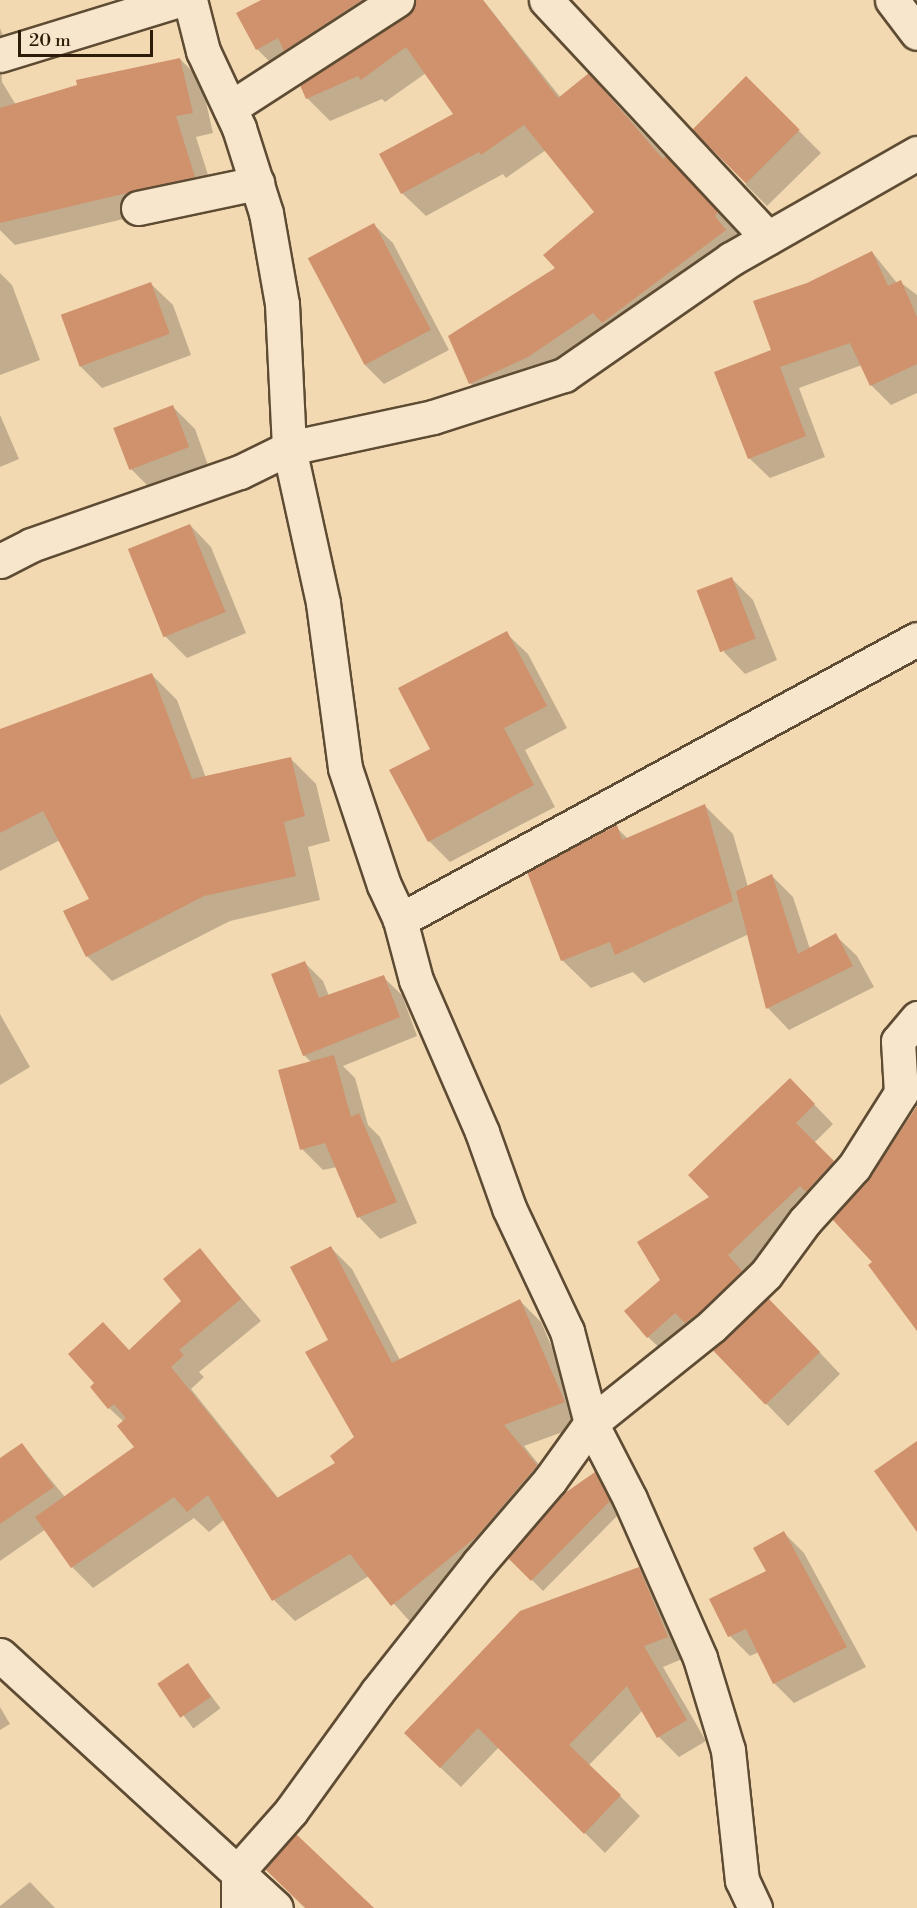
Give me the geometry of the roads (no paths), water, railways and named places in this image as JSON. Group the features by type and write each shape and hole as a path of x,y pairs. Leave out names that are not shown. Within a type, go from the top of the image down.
{"street":[{"path":"0,55 179,0"},
{"path":"190,0 203,51 230,108 266,213 282,304 289,448 323,603 345,768 384,885 400,920 416,980 448,1061 482,1132 509,1208 567,1331 591,1423 630,1499 700,1658 728,1750 742,1880 755,1908"},
{"path":"230,108 397,0"},
{"path":"546,0 768,237"},
{"path":"892,0 917,33"},
{"path":"0,561 31,545 240,472 289,448 433,417 564,375 768,237 917,153"},
{"path":"138,208 257,183"},
{"path":"400,920 917,639"},
{"path":"238,1908 238,1871 291,1811 377,1692 478,1564 550,1480 591,1423 712,1326 766,1274 806,1221 854,1167 901,1093 898,1041 917,1018"},
{"path":"0,1655 276,1908"}]}
